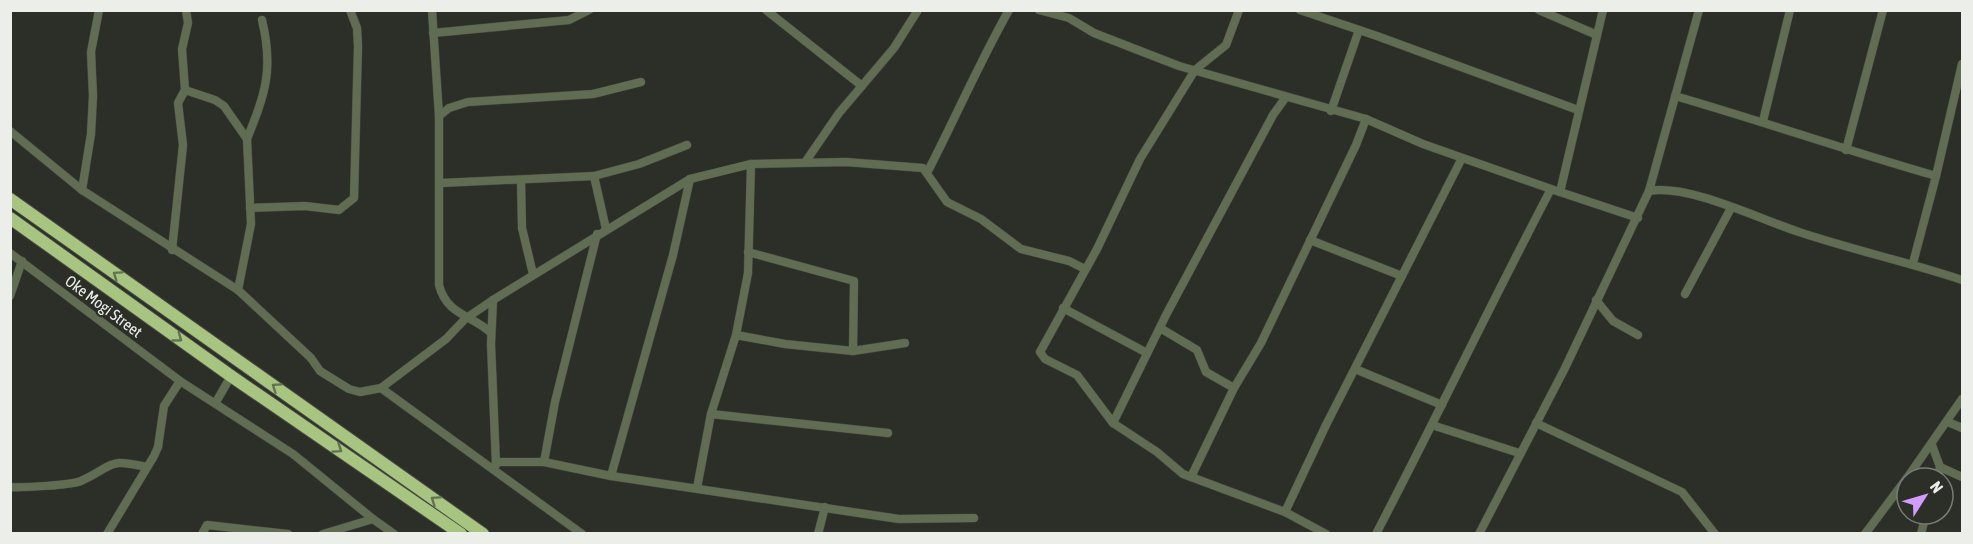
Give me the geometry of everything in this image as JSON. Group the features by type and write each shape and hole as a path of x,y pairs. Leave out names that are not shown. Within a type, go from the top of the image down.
{"highway":[{"path":"10,199 483,534"},
{"path":"10,218 231,376 461,534"}],"street":[{"path":"82,190 91,134 93,96 91,52 99,10"},
{"path":"172,250 183,145 178,103 185,90 182,49 188,23 186,10"},
{"path":"250,208 305,206 339,210 354,198 358,45 357,28 350,10"},
{"path":"432,10 441,183 439,285 447,302 465,319 485,327 491,333"},
{"path":"433,33 569,20 589,10"},
{"path":"766,10 862,86"},
{"path":"806,161 839,113 894,48 918,10"},
{"path":"927,173 953,123 982,58 1010,10"},
{"path":"1039,10 1070,14 1094,33 1195,70 1331,111 1366,119 1462,158 1638,218"},
{"path":"1239,10 1226,45 1195,70 1140,159 1040,352 1041,356 1077,375 1113,423 1191,477 1285,512 1326,534"},
{"path":"1300,10 1578,110"},
{"path":"1539,10 1597,35"},
{"path":"1560,192 1603,10"},
{"path":"1479,534 1638,218 1649,191 1699,10"},
{"path":"1763,121 1790,10"},
{"path":"1846,150 1883,10"},
{"path":"238,290 251,224 247,139 266,91 268,74 262,20"},
{"path":"1331,111 1359,30"},
{"path":"1913,263 1962,64"},
{"path":"439,116 448,108 468,102 593,94 641,82"},
{"path":"185,90 215,100 224,106 247,139"},
{"path":"1675,96 1763,121 1846,150 1936,176"},
{"path":"1113,423 1160,328 1274,115 1286,97"},
{"path":"1191,477 1234,388 1261,343 1356,145 1366,119"},
{"path":"10,131 82,190 172,250 238,290 311,358 320,371 349,389 360,392 381,388 446,339 465,319 492,300 690,179 751,164 806,161 923,168 946,202 981,219 1021,249 1069,261 1085,269"},
{"path":"441,183 594,176 639,164 687,145"},
{"path":"1285,512 1462,158"},
{"path":"697,488 711,414 736,335 748,273 751,164"},
{"path":"594,176 606,229"},
{"path":"611,476 673,255 690,179"},
{"path":"521,180 522,228 533,274"},
{"path":"1649,191 1665,188 1686,193 1800,233 1913,263 1962,280"},
{"path":"1376,534 1442,405 1489,305 1551,189"},
{"path":"1685,294 1731,208"},
{"path":"544,462 555,402 597,234"},
{"path":"1310,240 1402,276"},
{"path":"748,252 854,281 853,351"},
{"name":"Oke Mogi Street","path":"10,253 180,381 293,453 394,534"},
{"path":"10,296 22,261"},
{"path":"492,300 496,466"},
{"path":"1596,300 1613,321 1638,335"},
{"path":"1064,308 1147,353"},
{"path":"1160,328 1197,351 1206,372 1234,388"},
{"path":"736,335 784,344 853,351 905,343"},
{"path":"1355,369 1442,405"},
{"path":"216,402 231,376"},
{"path":"107,534 158,447 164,406 180,381"},
{"path":"381,388 496,466 582,534"},
{"path":"1916,466 1962,399"},
{"path":"711,414 888,433"},
{"path":"1948,422 1962,428"},
{"path":"1536,423 1682,492 1715,534"},
{"path":"1432,425 1520,453"},
{"path":"1932,445 1940,466"},
{"path":"10,487 79,482 110,463 120,461 147,467"},
{"path":"496,466 544,462 611,476 899,519 974,518"},
{"path":"1865,534 1895,494"},
{"path":"818,534 825,507"},
{"path":"323,534 373,519"},
{"path":"202,534 207,525 288,534"}]}
